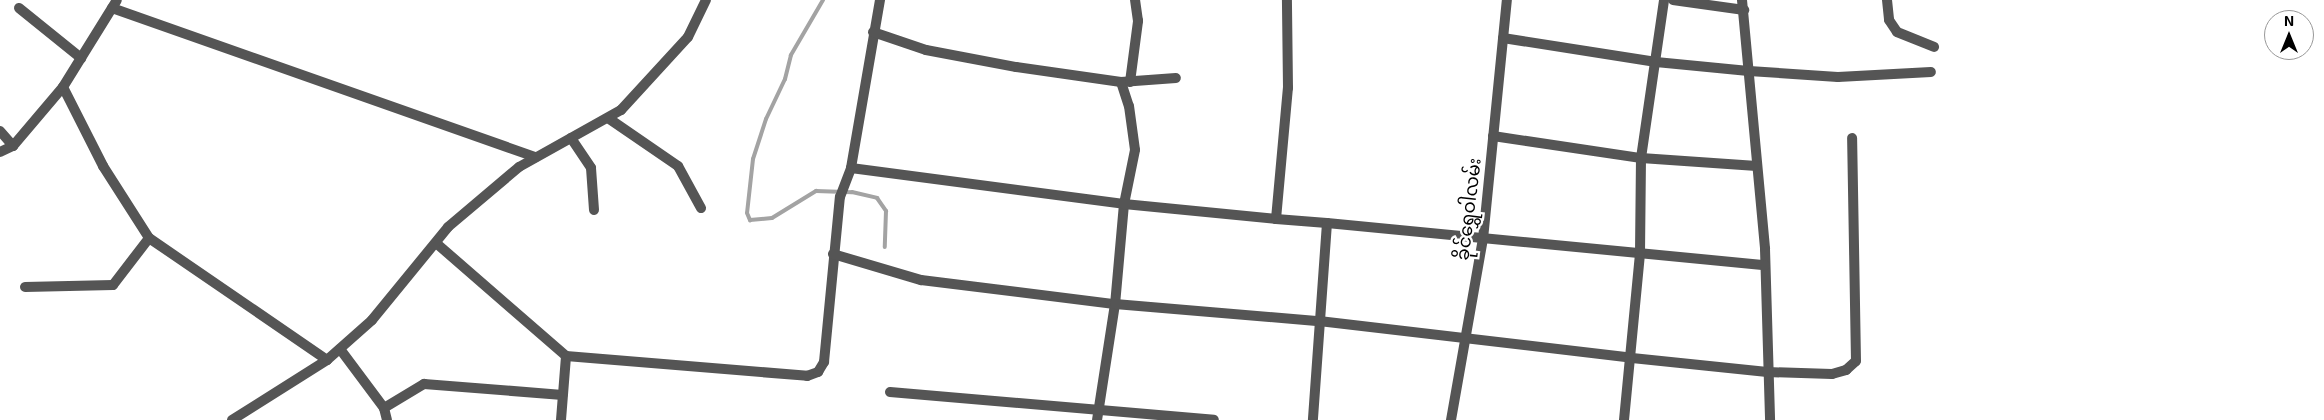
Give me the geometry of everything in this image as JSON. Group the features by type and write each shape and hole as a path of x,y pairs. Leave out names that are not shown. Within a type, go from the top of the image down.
{"street":[{"path":"232,420 327,360 340,349 372,320 448,226 536,157 621,110 688,37 706,0"},
{"path":"436,243 566,356 808,376 818,372 824,362 840,197 844,182 851,168 872,32 880,0"},
{"path":"1098,416 1115,304 1124,204 1135,150 1126,82 1138,21 1135,0"},
{"path":"1276,219 1288,88 1287,0"},
{"name":"ခိုင်ရွှေဝါလမ်း","path":"1451,420 1463,338 1482,239 1507,0"},
{"path":"1624,420 1632,358 1640,253 1641,158 1664,0"},
{"path":"1673,0 1743,5 1765,265 1770,420"},
{"path":"1887,0 1889,20 1897,32 1934,47"},
{"path":"0,152 13,146 63,87 115,4 536,157"},
{"path":"19,8 81,58"},
{"path":"872,32 926,50 1126,82 1176,78"},
{"path":"1503,38 1656,62 1749,70 1838,76 1931,72"},
{"path":"63,87 103,166 149,238 327,360"},
{"path":"608,118 678,166 700,208"},
{"path":"0,131 13,146"},
{"path":"1493,136 1641,158 1758,166"},
{"path":"571,138 591,168 594,210"},
{"path":"833,254 921,280 1115,304 1319,321 1767,372 1832,374 1846,370 1856,361 1852,138"},
{"path":"851,168 1124,204 1765,265"},
{"path":"1313,420 1327,223"},
{"path":"25,287 114,285 149,238"},
{"path":"340,349 384,408 387,420"},
{"path":"561,420 566,356"},
{"path":"384,408 424,384 563,395"},
{"path":"890,392 1098,416 1214,420"}],"waterway":[{"path":"823,0 791,55 785,79 766,119 753,159 747,213 750,220 772,218 816,191 852,192 877,198 886,211 885,247"}]}
